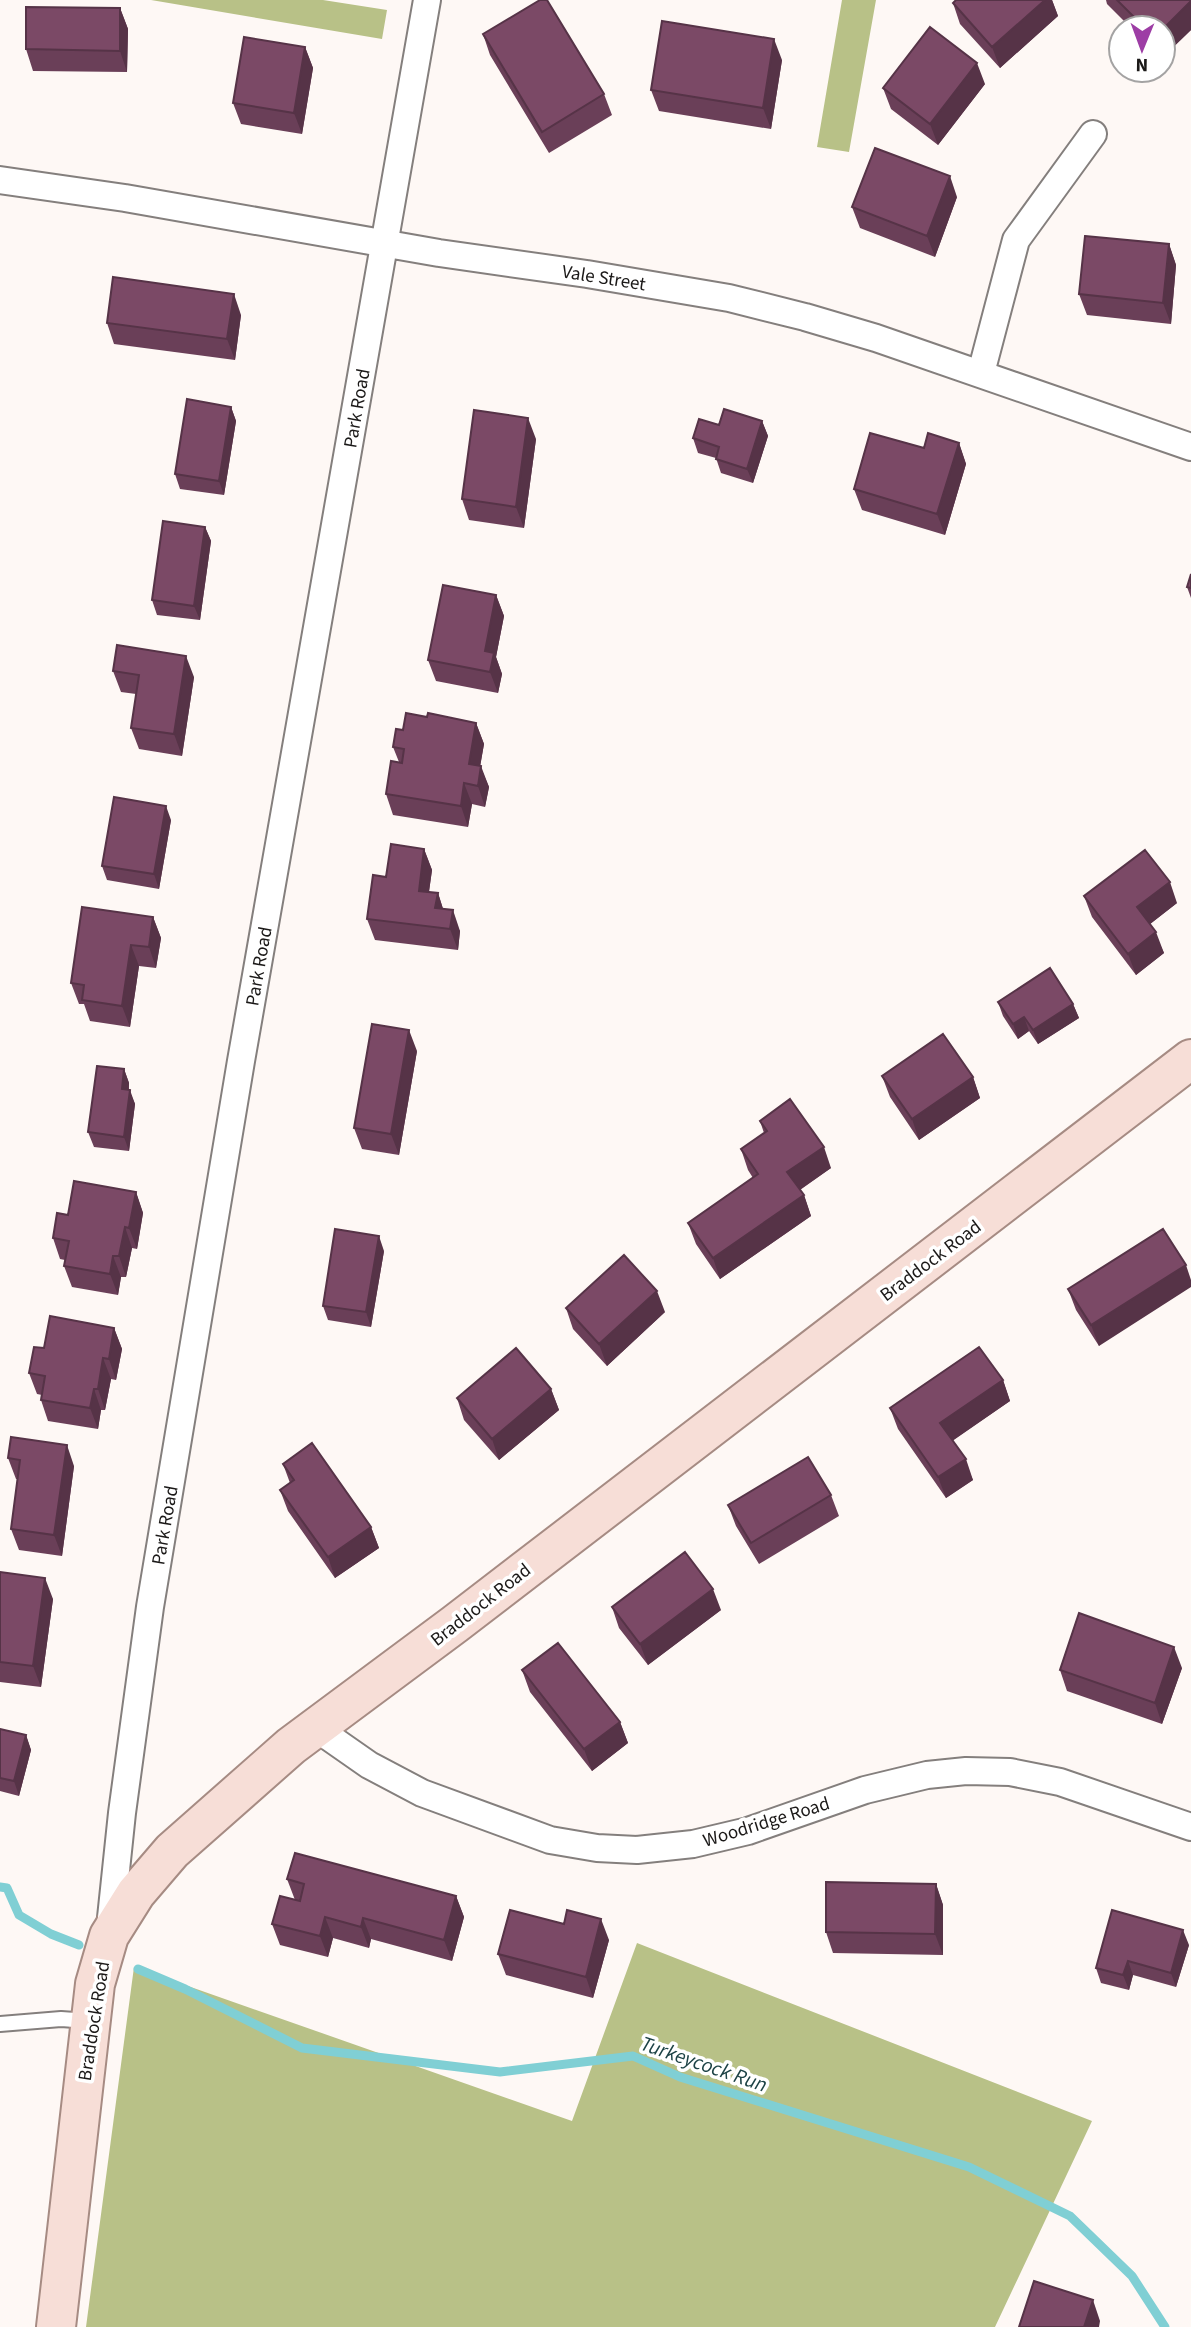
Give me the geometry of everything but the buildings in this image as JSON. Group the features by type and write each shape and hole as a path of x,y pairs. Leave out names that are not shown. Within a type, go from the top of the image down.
{"main road":[{"name":"Braddock Road","path":"56,2327 95,1984 109,1936 136,1893 172,1851 291,1746 455,1625 1191,1059"}],"street":[{"name":"Park Road","path":"109,1936 122,1813 150,1607 241,1060 427,0"},
{"path":"981,373 1016,240 1093,134"},
{"name":"Vale Street","path":"0,180 125,198 729,298 805,317 981,373 1191,447"},
{"name":"Woodridge Road","path":"316,1728 369,1765 422,1793 550,1840 597,1848 637,1850 693,1844 748,1831 865,1790 927,1775 966,1771 1010,1772 1060,1782 1191,1827"}],"lane":[{"path":"0,2024 61,2019 91,2021"}],"green space":[{"path":"151,0 323,0 387,10 382,39"},
{"path":"842,0 876,0 849,152 817,147"},
{"path":"637,1943 1092,2121 995,2327 86,2327 134,1967 572,2121"}],"waterway":[{"name":"Turkeycock Run","path":"0,1887 7,1888 19,1915 51,1934 79,1945"},
{"name":"Turkeycock Run","path":"138,1969 185,1989 302,2048 500,2072 633,2056 680,2077 969,2167 1070,2216 1132,2276 1165,2327"}]}
